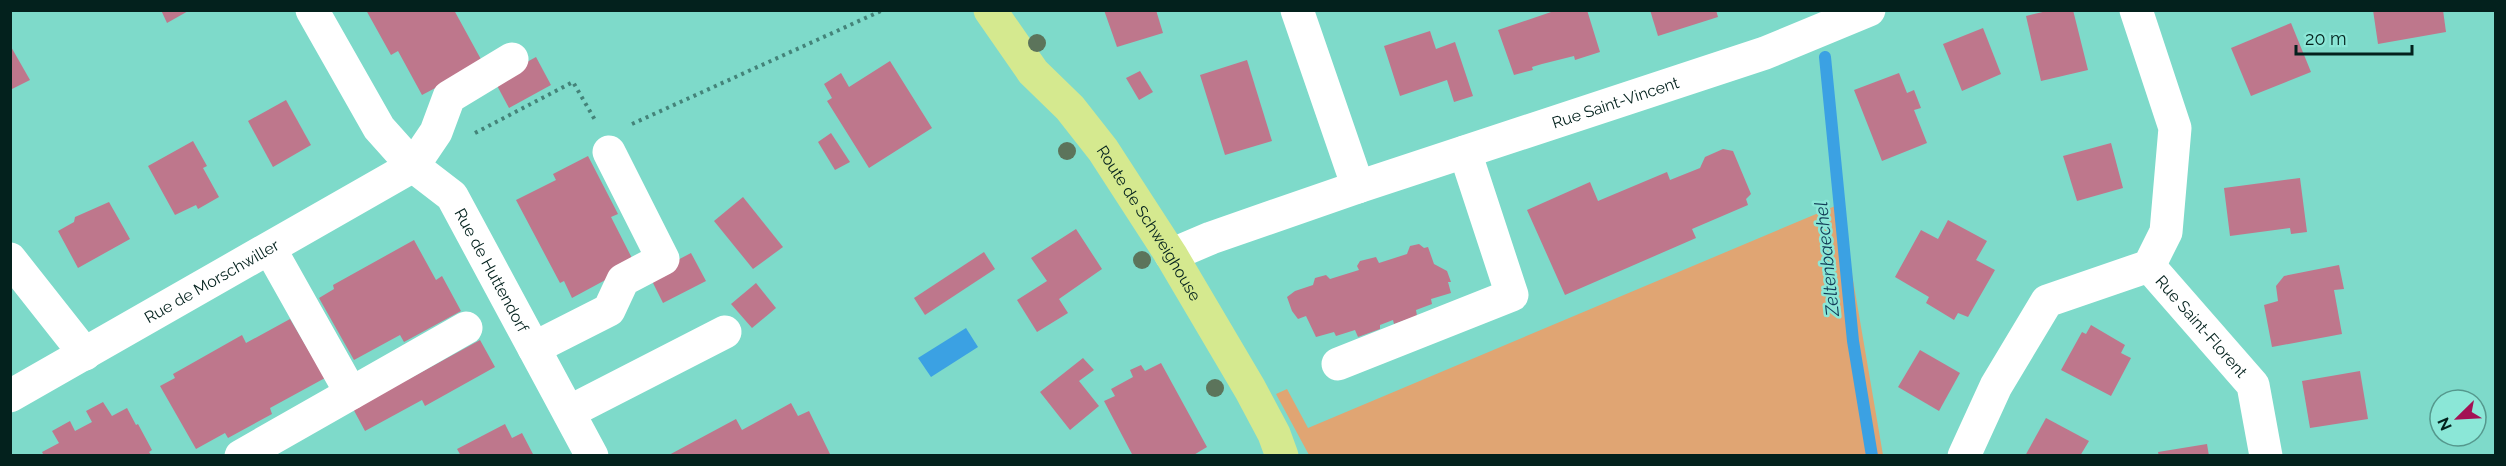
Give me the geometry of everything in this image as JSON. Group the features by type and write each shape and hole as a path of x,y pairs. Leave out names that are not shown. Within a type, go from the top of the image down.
{"main road":[{"name":"Route de Schweighouse","path":"990,10 1033,72 1070,108 1097,142 1171,255 1250,389 1274,434 1282,456"}],"street":[{"name":"Rue de Huttendorf","path":"312,10 378,128 413,166 452,196 592,456"},
{"path":"1297,10 1358,188"},
{"name":"Rue Saint-Vincent","path":"1171,255 1211,238 1358,188 1765,53 1869,10"},
{"path":"1964,456 1996,386 2047,301 2149,266 2166,232 2175,128 2136,10"},
{"path":"413,166 436,132 449,97 512,58"},
{"path":"534,348 609,310 623,280 663,259 612,135"},
{"path":"1338,364 1512,295 1465,152"},
{"name":"Rue de Morschwiller","path":"10,396 413,166"},
{"path":"270,249 351,393"},
{"path":"10,259 85,354"},
{"name":"Rue Saint-Florent","path":"2149,266 2253,385 2266,456"},
{"path":"241,456 466,328"},
{"path":"569,412 725,332"}],"path":[{"path":"473,134 573,82 612,135 883,10"}],"shaded area":[{"path":"1840,204 1883,455 1309,455 1276,394 1287,389 1308,428"}],"water":[{"path":"966,328 978,347 931,377 918,358"}],"building":[{"path":"161,10 190,10 167,23"},
{"path":"366,10 454,10 483,63 422,95 398,51 391,55"},
{"path":"1104,10 1156,10 1163,33 1117,47"},
{"path":"1557,10 1587,10 1600,52 1575,60 1574,56 1542,64 1532,67 1533,70 1514,75 1498,30"},
{"path":"1650,10 1716,10 1718,17 1658,36"},
{"path":"2051,10 2073,10 2088,70 2041,81 2026,16"},
{"path":"2373,10 2443,10 2446,32 2378,44"},
{"path":"2291,23 2311,72 2251,96 2231,48"},
{"path":"1983,28 2001,74 1962,91 1943,44"},
{"path":"1430,31 1436,49 1455,42 1473,96 1454,102 1447,80 1400,96 1384,46"},
{"path":"10,45 30,80 10,90"},
{"path":"536,57 551,85 509,108 494,80"},
{"path":"1247,60 1272,141 1225,155 1200,75"},
{"path":"890,61 932,128 869,168 827,101 832,98 824,84 841,73 849,87"},
{"path":"1140,71 1153,92 1139,100 1126,78"},
{"path":"1899,73 1907,93 1914,90 1921,108 1914,110 1927,143 1882,161 1854,90"},
{"path":"286,100 311,145 273,167 248,121"},
{"path":"831,133 850,162 835,170 818,142"},
{"path":"193,141 207,166 203,168 219,197 198,209 196,205 175,215 148,166"},
{"path":"2111,143 2123,188 2077,201 2063,156"},
{"path":"1723,149 1733,151 1751,194 1746,199 1748,205 1692,229 1696,238 1565,295 1527,210 1590,182 1598,201 1667,172 1670,180 1700,168 1705,157"},
{"path":"588,156 618,214 611,217 635,264 572,298 564,281 560,283 516,200 556,180 553,174"},
{"path":"2300,178 2307,232 2291,234 2290,228 2230,236 2224,188"},
{"path":"743,197 783,247 753,269 714,221"},
{"path":"109,202 130,239 78,268 58,231 74,222 75,217"},
{"path":"1948,220 1987,241 1976,260 1995,270 1968,317 1958,313 1954,320 1926,303 1929,297 1895,277 1921,230 1938,239"},
{"path":"1076,229 1102,269 1059,299 1068,313 1037,332 1017,300 1047,281 1031,258"},
{"path":"414,240 436,280 442,276 461,311 404,342 400,335 354,360 319,298 334,289 333,285"},
{"path":"1419,244 1424,248 1428,247 1434,264 1447,271 1451,282 1448,282 1451,293 1431,299 1432,304 1416,310 1417,316 1394,324 1393,320 1380,325 1380,329 1358,337 1355,330 1336,336 1334,332 1316,337 1306,316 1298,319 1292,311 1287,297 1295,291 1313,285 1315,278 1326,275 1330,279 1359,270 1357,266 1360,261 1376,257 1379,263 1407,254 1410,246"},
{"path":"984,252 995,269 925,315 914,298"},
{"path":"691,253 706,281 663,303 649,275"},
{"path":"2339,265 2344,289 2334,290 2342,334 2272,347 2264,305 2278,301 2276,286 2284,276"},
{"path":"756,283 776,308 752,328 731,304"},
{"path":"290,319 325,378 270,408 272,414 228,438 225,433 196,449 160,386 175,378 173,374 242,335 246,343"},
{"path":"2091,325 2125,345 2121,353 2131,358 2111,396 2061,370 2082,332 2086,334"},
{"path":"480,340 495,367 425,406 422,400 365,431 350,403 409,379"},
{"path":"1920,350 1960,373 1939,411 1898,387"},
{"path":"1083,358 1094,370 1079,381 1099,406 1070,430 1040,392"},
{"path":"1161,363 1207,447 1192,456 1133,456 1104,401 1115,396 1111,389 1133,377 1130,370 1141,365 1145,371"},
{"path":"2360,371 2368,419 2310,428 2302,381"},
{"path":"103,402 112,416 127,408 152,450 149,452 152,456 44,456 42,452 59,443 52,431 70,421 75,431 92,422 86,411"},
{"path":"791,403 798,416 809,411 831,456 667,456 736,419 742,430"},
{"path":"2046,418 2089,441 2080,456 2025,456"},
{"path":"505,424 512,438 522,433 534,456 461,456 457,449"},
{"path":"2207,444 2209,456 2159,456 2158,452"}],"waterway":[{"name":"Zeltenbaechel","path":"1825,57 1853,341 1872,456"}]}
